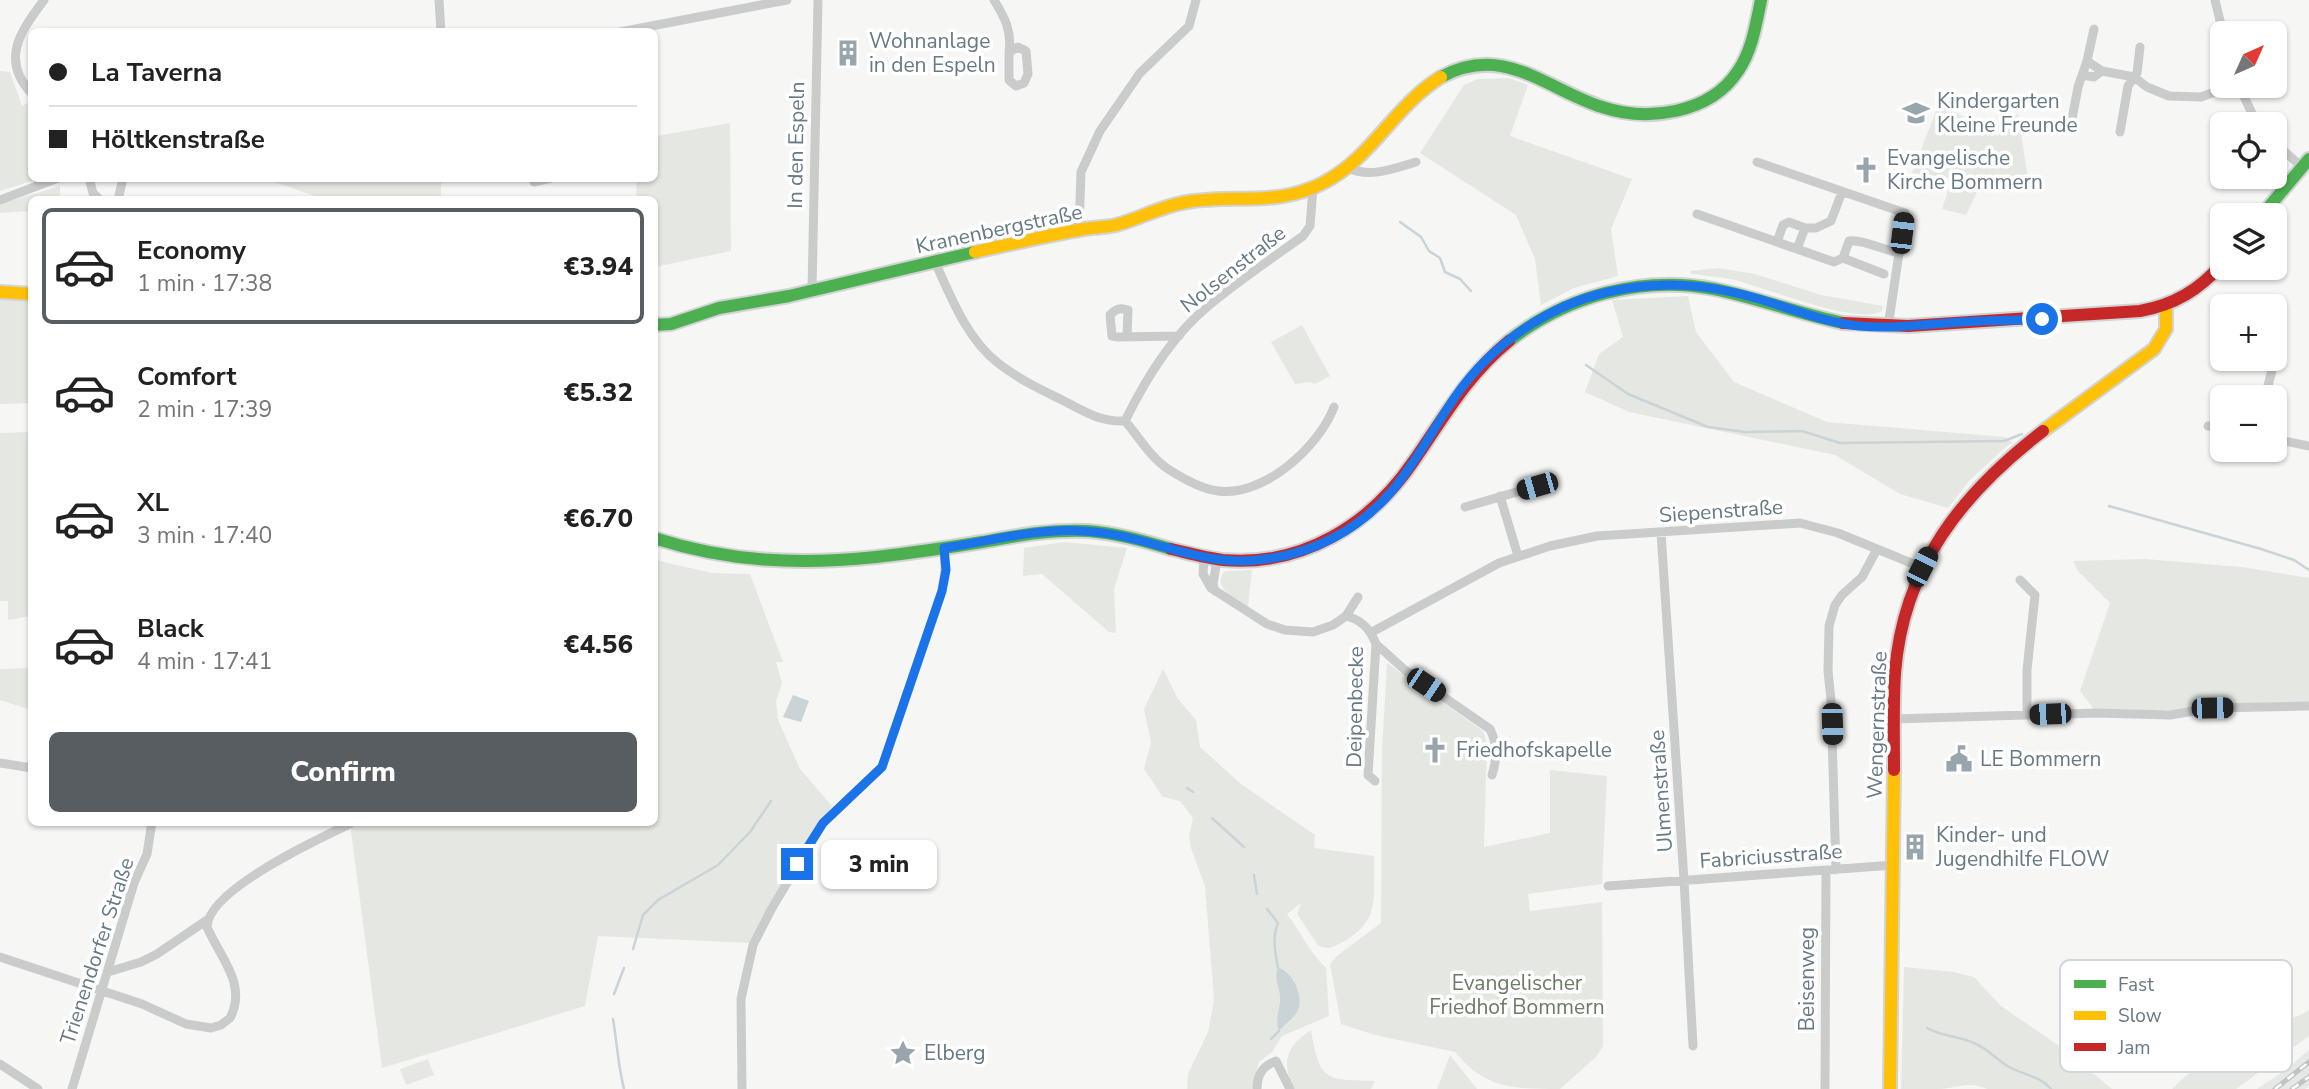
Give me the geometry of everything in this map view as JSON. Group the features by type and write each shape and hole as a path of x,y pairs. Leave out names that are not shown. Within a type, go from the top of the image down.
{"main road":[{"name":"Kranenbergstraße","path":"658,325 672,324 735,305 793,297 812,290 1079,229 1114,225 1142,214 1192,201 1271,199 1293,195 1347,169 1419,91 1438,77 1475,65 1497,64 1522,70 1591,103 1621,112 1663,112 1699,102 1722,90 1737,73 1751,45 1761,0"},
{"path":"2272,203 2305,163"},
{"path":"658,539 719,556 799,563 880,556 1035,534 1084,531 1115,535 1211,558 1253,561 1292,553 1332,539 1381,505 1399,485 1457,394 1493,352 1546,315 1580,300 1629,288 1691,284 1739,294 1838,322 1888,327 2036,320 2166,306 2202,285 2210,277"},
{"path":"0,292 28,294"},
{"name":"Wengernstraße","path":"1890,1089 1895,673 1907,606 1922,567 1945,526 1985,481 2030,441 2154,349 2165,332 2168,315 2166,306"}],"street":[{"path":"28,90 18,79 13,60 19,38 44,0"},
{"path":"439,0 441,28"},
{"path":"641,28 786,0"},
{"name":"In den Espeln","path":"812,290 818,0"},
{"path":"994,0 1009,27 1009,52"},
{"path":"1079,229 1081,172 1100,131 1140,74 1189,26 1196,0"},
{"path":"2214,0 2220,21"},
{"path":"2072,119 2094,29"},
{"path":"2120,132 2128,86 2137,73 2140,47"},
{"path":"2087,61 2102,71 2134,77 2155,91 2180,98 2210,94"},
{"path":"2083,75 2094,77 2102,71"},
{"path":"2287,151 2305,163"},
{"path":"1347,169 1358,173 1387,171 1416,162"},
{"path":"1757,162 1905,213 1888,327"},
{"path":"0,200 47,182"},
{"name":"Nolsenstraße","path":"1125,421 1140,391 1180,336 1206,308 1303,236 1310,226 1313,187"},
{"path":"1777,242 1785,223 1816,228 1831,221 1842,192"},
{"path":"1697,215 1834,262 1843,258 1884,274"},
{"path":"1797,249 1805,228"},
{"path":"1843,258 1849,241 1855,240 1900,253"},
{"path":"935,262 959,313 981,345 998,363 1041,390 1108,422 1125,421 1159,463 1209,489 1227,491 1252,486 1279,472 1308,448 1329,422 1334,407"},
{"name":"Nolsenstraße","path":"1127,337 1180,336"},
{"path":"2287,441 2309,446"},
{"path":"1465,507 1537,486"},
{"path":"1500,496 1518,556"},
{"name":"Siepenstraße","path":"1372,632 1499,563 1585,538 1792,522 1827,530 1922,567"},
{"name":"Ulmenstraße","path":"1661,533 1693,1046"},
{"path":"742,1089 741,999 753,945 823,823 882,767 942,591 946,570 944,548"},
{"path":"1836,870 1828,671 1829,626 1835,605 1842,595 1863,577 1877,548"},
{"path":"1211,558 1203,574 1206,583 1215,592 1258,619 1285,630 1313,632 1333,625 1346,616 1358,597"},
{"path":"2020,580 2035,595 2027,670 2027,715"},
{"path":"1346,616 1372,632"},
{"name":"Deipenbecke","path":"1372,632 1376,644 1368,775 1375,781"},
{"path":"1376,644 1406,671 1490,729 1496,749 1492,775"},
{"path":"1894,719 2136,712 2170,715 2212,708 2309,706"},
{"path":"0,763 28,767"},
{"name":"Trienendorfer Straße","path":"71,1088 134,883 147,854 151,826"},
{"path":"108,972 157,954 207,920 211,911 237,886 306,844 346,826"},
{"name":"Fabriciusstraße","path":"1608,886 1894,865"},
{"name":"Beisenweg","path":"1825,1089 1826,870"},
{"path":"0,957 25,968 142,1004 186,1024 211,1028 225,1022 232,1014 235,988 228,964 210,934 207,920"},
{"path":"1257,1089 1260,1072 1267,1064 1276,1061 1290,1089"},
{"path":"0,1064 38,1089"}],"shaded area":[{"path":"793,695 809,701 801,722 783,717"},
{"path":"1278,968 1288,974 1296,984 1299,998 1297,1013 1279,1031 1277,1022 1280,1000"},
{"path":"2309,1050 2309,1086 2305,1089 2257,1089 2282,1072 2292,1072 2292,1064"}],"green space":[{"path":"0,71 10,72 22,106 28,103 28,182 0,191"},
{"path":"1509,78 1528,85 1510,136 1632,179 1611,229 1618,276 1574,288 1541,305 1535,259 1516,215 1420,153 1464,85 1478,79"},
{"path":"1939,103 1997,136 2018,113 2030,192 1978,190 1966,215 1942,209 1952,178 1912,173"},
{"path":"730,123 731,251 658,266 658,196 636,196 637,182 658,182 658,136"},
{"path":"275,182 441,182 441,196 314,196"},
{"path":"60,186 60,196 28,196 28,211 0,213 0,204"},
{"path":"1718,268 1755,274 1821,295 1883,306 1882,311 1870,314 1833,310 1735,280 1691,274 1690,271"},
{"path":"1688,296 1696,332 1734,382 1827,422 2005,437 2013,443 1969,481 1948,508 1900,494 1835,455 1629,412 1585,392 1599,354 1623,337 1612,300"},
{"path":"0,299 28,302 28,403 0,404"},
{"path":"1302,325 1330,376 1315,384 1295,384 1271,342"},
{"path":"28,432 28,617 8,620 8,601 0,601 0,433"},
{"path":"1064,542 1127,548 1114,589 1116,633 1109,632 1042,574 1023,576 1024,548"},
{"path":"2145,559 2242,567 2309,578 2309,702 2211,704 2176,710 2096,712 2080,691 2110,603 2078,571 2073,561"},
{"path":"658,561 712,573 750,574 783,662 776,662 782,683 776,701 778,720 800,769 832,806 750,943 598,936 585,1006 382,1068 350,826 658,826"},
{"path":"1252,570 1248,607 1227,592 1221,577 1225,571"},
{"name":"Evangelischer Friedhof Bommern","path":"1387,663 1483,731 1487,744 1484,847 1550,833 1550,770 1607,776 1602,884 1528,894 1530,911 1602,902 1603,1046 1596,1057 1560,1089 1502,1084 1478,1073 1455,1052 1375,1035 1341,1024 1330,964 1381,923 1382,749"},
{"path":"28,668 28,709 0,700 0,669"},
{"path":"1163,669 1178,699 1196,720 1200,747 1241,784 1315,835 1314,848 1374,856 1374,895 1370,916 1355,934 1343,942 1327,948 1318,945 1297,914 1301,903 1287,914 1326,968 1329,1016 1282,1036 1272,1052 1259,1062 1252,1089 1187,1089 1188,1074 1208,1032 1214,1000 1205,886 1189,836 1193,818 1180,801 1163,797 1144,769 1151,742 1144,709"},
{"path":"1904,967 1954,972 1974,977 2001,1006 2060,1047 2060,1072 2092,1072 2112,1089 1987,1089 1970,1085 1942,1089 1901,1089"},
{"path":"2309,1010 2309,1036 2292,1048 2292,1017"},
{"path":"1311,1030 1318,1060 1328,1075 1346,1080 1375,1081 1371,1089 1293,1089 1288,1071 1288,1056 1302,1036"},
{"path":"1450,1055 1477,1089 1437,1089"},
{"path":"428,1059 434,1075 406,1085 400,1069"},
{"path":"2191,1072 2259,1072 2236,1089 2172,1089"}],"waterway":[{"path":"1400,222 1421,237 1429,251 1440,258 1445,272 1460,279 1471,291"},
{"path":"1586,365 1628,394 1708,427 1745,432 1802,431 1840,443 2004,441 2022,434"},
{"path":"2109,506 2261,549 2294,560 2309,570"},
{"path":"1187,788 1193,792"},
{"path":"633,949 643,915 658,900 718,865 750,832 771,801"},
{"path":"1212,818 1244,847"},
{"path":"1254,875 1257,894"},
{"path":"1267,909 1278,923 1275,940 1278,968"},
{"path":"614,994 624,968"},
{"path":"613,1019 624,1089"},
{"path":"1927,1028 1978,1045 2009,1067 2037,1078 2051,1089"},
{"path":"1271,1039 1279,1031"}],"railway":[{"path":"2275,1089 2309,1062"},
{"path":"2292,1089 2309,1077"}],"traffic: fast":[{"path":"1441,77 1464,68 1485,65 1505,67 1524,72 1582,99 1620,112 1657,114 1676,111 1711,97 1726,86 1738,71 1750,46 1761,0"},
{"path":"2272,203 2309,159"},
{"path":"658,325 671,324 719,308 789,296 975,252"},
{"path":"1509,341 1531,325 1580,301 1633,287 1660,285 1714,289 1843,323"},
{"path":"658,539 737,557 791,561 876,557 1061,531 1109,534 1171,549"}],"traffic: slow":[{"path":"975,252 1066,232 1116,225 1187,202 1273,197 1306,190 1323,183 1356,160 1410,102 1441,77"},
{"path":"0,292 28,294"},
{"path":"2043,431 2154,349 2166,329 2166,306"},
{"path":"1890,1089 1894,770"}],"traffic: jam":[{"path":"1843,323 1908,326 2140,311 2164,305 2185,295 2210,275"},
{"path":"1171,549 1223,560 1252,560 1306,549 1355,523 1396,485 1468,383 1509,341"},
{"path":"1894,770 1894,685 1900,635 1910,599 1924,566 1963,507 1987,480 2043,431"}],"place":[{"name":"Wohnanlage in den Espeln","path":"848,53"},
{"name":"Kindergarten Kleine Freunde","path":"1916,113"},
{"name":"Evangelische Kirche Bommern","path":"1866,170"},
{"name":"Friedhofskapelle","path":"1435,750"},
{"name":"LE Bommern","path":"1959,759"},
{"name":"Kinder- und Jugendhilfe FLOW","path":"1915,847"},
{"name":"Elberg","path":"903,1053"}],"route":[{"path":"797,864 823,823 882,767 942,591 946,570 944,548 1065,531 1115,535 1217,560 1234,561 1269,559 1318,545 1359,522 1381,505 1406,476 1457,394 1493,352 1546,315 1580,300 1608,292 1651,285 1708,287 1800,313 1860,326 2042,319"}]}
